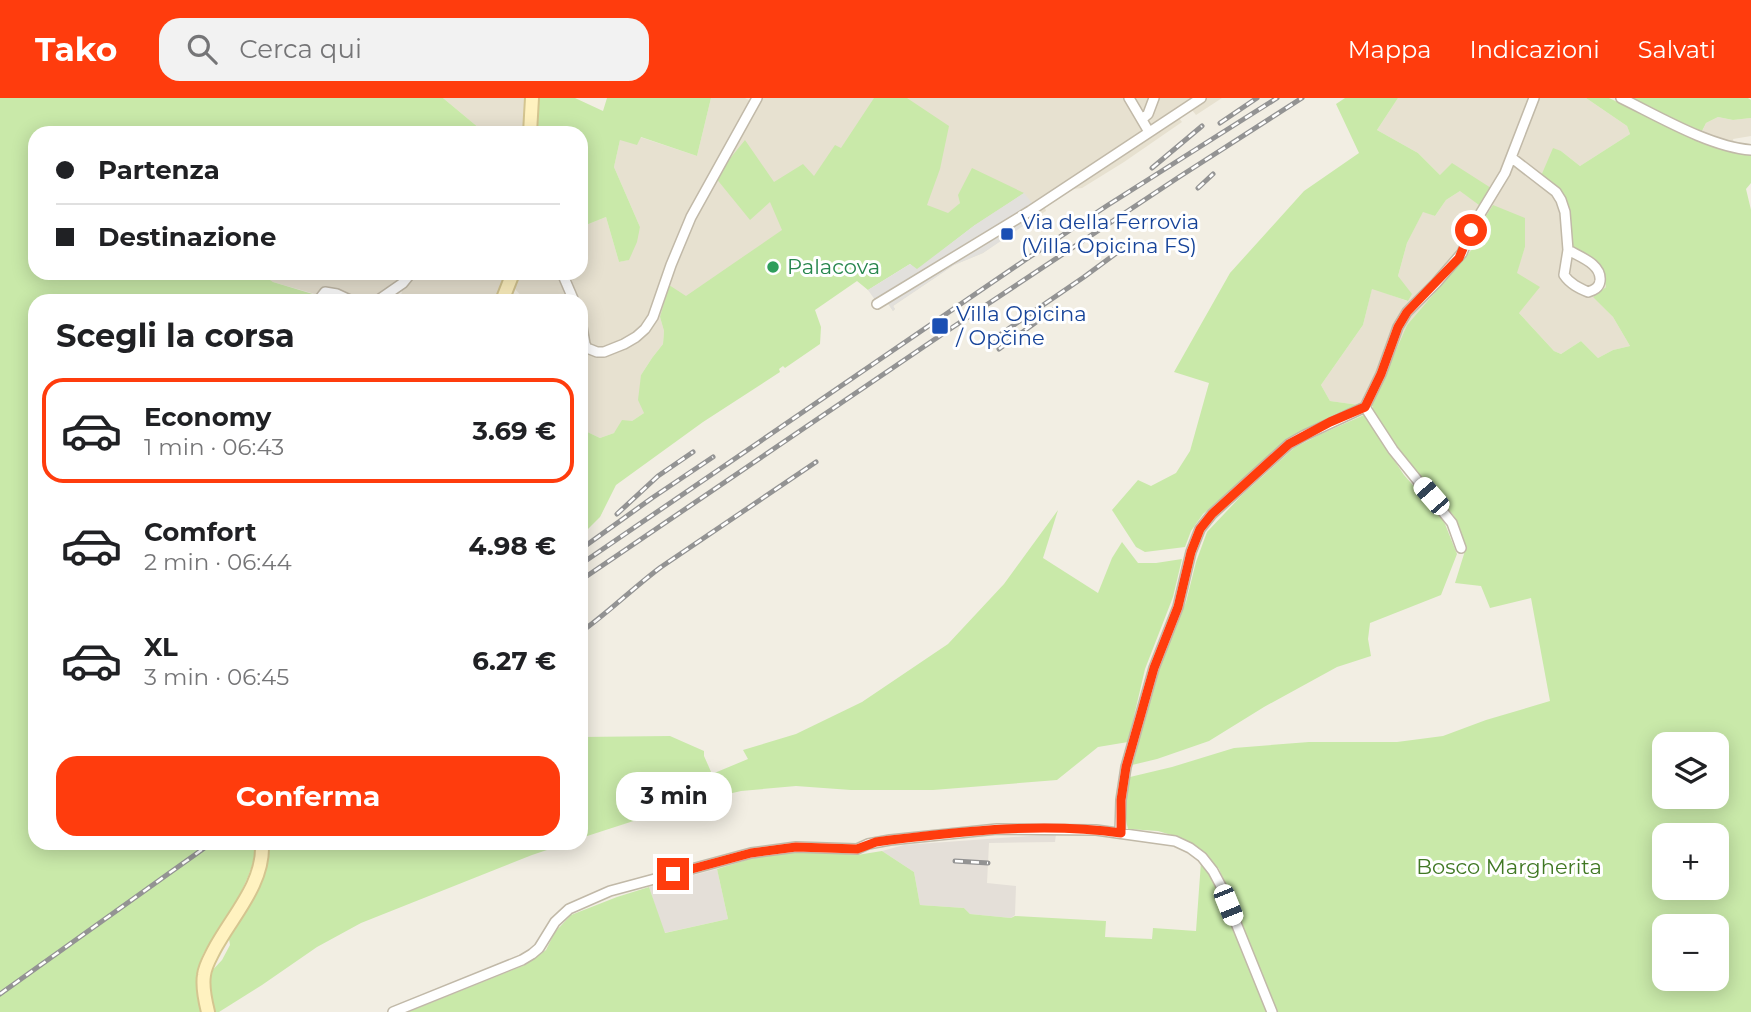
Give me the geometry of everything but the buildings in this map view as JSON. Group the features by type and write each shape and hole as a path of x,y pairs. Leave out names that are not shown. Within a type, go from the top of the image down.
{"main road":[{"path":"530,126 532,98"},
{"path":"208,1012 203,976 205,968 238,913 255,878 262,850"}],"street":[{"path":"588,348 604,352 624,344 645,329 653,317 691,217 757,98"},
{"path":"1129,98 1149,132"},
{"path":"1142,119 1148,114 1154,98"},
{"path":"877,304 1030,211 1201,98"},
{"path":"1121,833 1121,800 1126,767 1154,668 1178,607 1191,552 1200,529 1212,514 1289,444 1365,407 1381,374 1398,327 1407,312 1459,258 1474,223 1499,186 1534,98"},
{"path":"1621,98 1705,138 1751,150"},
{"path":"1512,158 1556,192 1565,212 1568,250 1564,275 1568,281 1588,292 1595,289 1600,284 1596,268 1568,250"},
{"path":"387,294 405,280"},
{"path":"1365,407 1393,450 1452,523 1461,548"},
{"path":"393,1012 522,960 545,941 561,915 610,891 751,853 796,847 857,849 876,842 997,829 1088,829 1175,841 1190,848 1207,863 1220,886 1272,1012"}],"shaded area":[{"path":"443,98 539,98 537,126 477,126"},
{"path":"711,98 1222,98 1196,115 1192,110 1179,118 1182,122 1124,162 1082,188 1073,189 1045,208 1046,211 983,253 954,265 893,306 893,311 887,302 868,290 951,245 975,225 960,203 948,214 660,317 664,331 663,344 641,375 644,413 614,433 600,438 588,432 588,294 520,294 515,289 512,294 401,294 402,291 398,294 315,294 270,280 588,280 588,224 606,217 619,262 628,260 640,227 614,167 620,140 640,137 697,156"},
{"path":"1398,98 1586,98 1627,126 1630,134 1580,166 1561,151 1572,246 1595,259 1605,272 1606,287 1593,296 1613,317 1630,346 1613,350 1598,358 1581,341 1561,354 1554,351 1519,313 1516,273 1525,247 1481,224 1474,247 1407,325 1372,405 1330,401 1321,385 1363,325 1372,288 1407,301 1398,276 1407,243 1423,211 1435,216 1446,200 1460,191 1418,153 1377,130"},
{"path":"1718,117 1733,120 1751,118 1751,136 1733,139 1734,143 1751,144 1751,153 1698,140 1706,123"},
{"path":"1024,193 1041,214 983,253 954,265 893,306 893,311 887,302 880,307 868,290 910,264 917,269 975,225"},
{"path":"1056,834 1055,842 989,843 987,883 1016,886 1015,915 1011,918 970,914 964,908 920,905 914,872 882,851 904,845"},
{"path":"717,869 728,919 664,933 649,887"}],"green space":[{"path":"0,98 443,98 477,126 28,126 28,280 270,280 313,294 28,294 28,850 255,850 255,853 242,890 201,959 198,981 203,1012 0,1012"},
{"path":"539,98 575,98 603,111 607,98 711,98 697,156 641,137 637,145 620,140 614,167 640,227 629,260 619,262 606,217 588,224 588,126 537,126"},
{"path":"874,98 907,98 949,126 940,169 927,205 948,213 960,203 958,195 972,168 1024,193 975,225 917,270 910,264 868,290 857,281 815,310 821,327 820,344 785,368 783,366 779,369 780,372 703,422 616,485 600,517 588,529 588,432 600,438 614,433 622,420 632,421 644,413 638,400 641,375 663,344 664,331 660,317 669,285 686,296 782,230 770,202 750,220 715,177 745,140 774,182 803,164 814,176 835,145 841,148"},
{"path":"1345,98 1398,98 1377,130 1418,153 1440,175 1452,163 1491,188 1479,205 1460,191 1446,200 1435,216 1423,212 1407,243 1398,276 1412,294 1408,301 1372,289 1363,325 1321,385 1330,401 1359,405 1287,440 1203,514 1191,531 1185,547 1145,552 1136,547 1112,510 1138,480 1151,486 1176,473 1190,451 1209,383 1174,372 1230,273 1304,191 1359,153 1336,104"},
{"name":"Bosco Margherita","path":"1586,98 1609,98 1698,140 1751,153 1751,183 1746,189 1751,210 1751,1012 1276,1012 1219,869 1201,850 1178,837 1158,831 1128,829 1126,809 1130,777 1234,748 1309,742 1397,742 1443,736 1550,701 1531,598 1490,608 1481,586 1455,583 1464,554 1464,542 1454,516 1412,468 1372,405 1407,325 1474,247 1481,224 1493,205 1525,218 1525,247 1517,273 1540,287 1519,313 1554,351 1561,354 1581,341 1598,358 1613,350 1630,346 1613,317 1593,297 1606,287 1602,271 1596,261 1572,246 1567,206 1541,176 1553,148 1580,166 1630,134 1627,126"},
{"path":"1630,98 1748,98 1751,100 1751,118 1733,120 1718,117 1706,123 1701,133"},
{"path":"1364,415 1404,475 1443,519 1457,554 1441,595 1370,623 1368,639 1371,656 1337,667 1209,741 1132,765 1159,671 1186,602 1207,532 1242,495 1294,448"},
{"path":"1058,510 1043,558 1098,593 1112,558 1122,542 1138,563 1182,559 1173,597 1145,669 1128,742 1098,747 1057,780 933,790 851,790 796,786 741,791 686,804 588,836 588,737 670,736 704,751 712,774 748,759 743,750 796,734 862,702 948,644 1004,584"},
{"path":"268,850 547,850 361,923 317,947 262,985 215,1012 209,993 208,975 222,960 230,945 229,939 268,862"},
{"path":"882,851 914,872 920,905 964,908 970,914 1011,918 1015,916 1106,921 1105,937 1152,939 1153,928 1196,931 1201,862 1212,877 1268,1012 408,1012 525,965 546,950 555,932 571,915 617,897 649,887 665,933 728,919 717,869 784,852 857,855"}],"railway":[{"path":"1220,123 1257,98"},
{"path":"588,559 1025,260 1277,98"},
{"path":"588,575 944,333 1302,98"},
{"path":"1152,168 1202,126"},
{"path":"1198,188 1213,174"},
{"path":"992,340 1130,243"},
{"path":"999,349 1053,310"},
{"path":"617,514 658,476 693,452"},
{"path":"588,544 713,457"},
{"path":"588,626 661,567 816,462"},
{"path":"0,994 202,850"},
{"path":"955,861 988,863"}],"place":[{"name":"Via della Ferrovia (Villa Opicina FS)","path":"1007,234"},
{"name":"Palacova","path":"773,267"},
{"name":"Villa Opicina / Opčine","path":"940,326"}],"route":[{"path":"673,874 751,853 796,847 857,849 890,840 997,829 1088,829 1121,833 1121,800 1126,767 1154,668 1178,607 1191,552 1200,529 1212,514 1289,444 1365,407 1381,374 1398,327 1407,312 1459,258 1471,230"}]}
